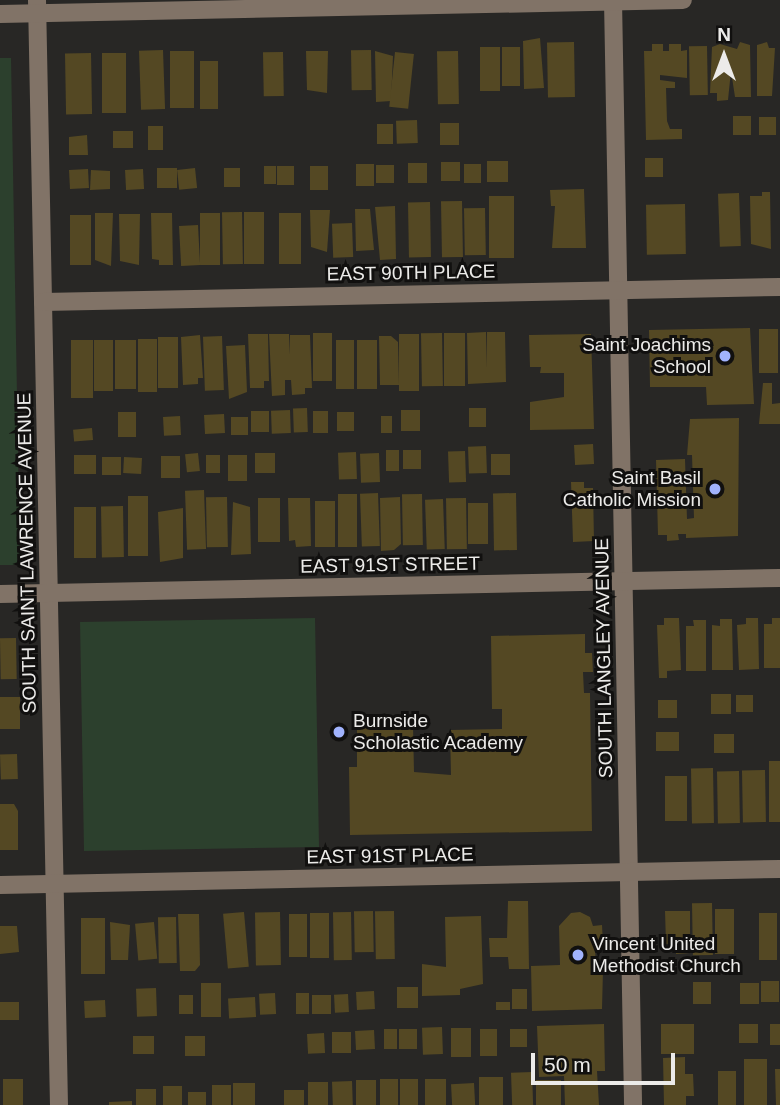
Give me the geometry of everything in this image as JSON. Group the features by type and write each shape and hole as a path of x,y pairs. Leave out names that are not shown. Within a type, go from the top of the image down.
{"street":[{"path":"0,14 38,7 683,0"},
{"name":"SOUTH LANGLEY AVENUE","path":"613,1 633,1105"},
{"name":"SOUTH SAINT LAWRENCE AVENUE","path":"38,7 59,1105"},
{"name":"EAST 90TH PLACE","path":"43,302 780,287"},
{"name":"EAST 91ST STREET","path":"0,594 780,578"},
{"name":"EAST 91ST PLACE","path":"0,885 780,869"}],"green space":[{"path":"0,58 11,58 20,565 0,565"},
{"path":"315,618 319,847 84,851 80,622"}],"building":[{"path":"540,38 544,88 524,89 523,41"},
{"path":"547,42 574,42 575,97 548,97"},
{"path":"740,42 750,45 751,97 735,97 731,71 728,100 717,101 717,93 710,93 712,47 720,44 737,49"},
{"path":"767,42 769,48 775,48 772,96 757,96 757,45"},
{"path":"652,44 663,44 663,51 669,51 669,44 681,44 681,51 687,50 687,78 660,75 660,80 675,82 675,88 666,88 667,121 670,129 682,129 682,139 646,140 644,51 652,51"},
{"path":"689,46 707,46 708,95 690,95"},
{"path":"480,47 500,47 500,91 480,91"},
{"path":"502,47 520,47 520,86 502,86"},
{"path":"163,50 165,109 141,110 139,51"},
{"path":"351,50 371,50 372,90 352,90"},
{"path":"170,51 194,51 194,108 170,108"},
{"path":"306,51 328,51 327,93 307,90"},
{"path":"375,51 393,56 391,101 376,102"},
{"path":"437,51 458,51 459,104 438,104"},
{"path":"263,52 283,52 284,96 264,96"},
{"path":"395,52 414,54 408,109 389,107"},
{"path":"65,53 91,53 92,114 66,114"},
{"path":"102,53 126,53 126,113 102,113"},
{"path":"200,61 218,61 218,109 200,109"},
{"path":"733,116 751,116 751,135 733,135"},
{"path":"759,117 776,117 776,135 759,135"},
{"path":"417,120 418,143 397,144 396,121"},
{"path":"440,123 459,123 459,145 440,145"},
{"path":"377,124 393,124 393,144 377,144"},
{"path":"148,126 163,126 163,150 148,150"},
{"path":"113,131 133,131 133,148 113,148"},
{"path":"87,135 88,155 69,155 69,137"},
{"path":"645,158 663,158 663,177 645,177"},
{"path":"487,161 508,161 508,182 487,182"},
{"path":"441,162 460,162 460,181 441,181"},
{"path":"408,163 427,163 427,183 408,183"},
{"path":"356,164 374,164 374,186 356,186"},
{"path":"464,164 481,164 481,183 464,183"},
{"path":"376,165 394,165 394,183 376,183"},
{"path":"264,166 276,166 276,184 264,184"},
{"path":"277,166 294,166 294,185 277,185"},
{"path":"310,166 328,166 328,190 310,190"},
{"path":"157,168 177,168 177,188 157,188"},
{"path":"195,168 197,188 179,190 177,170"},
{"path":"224,168 240,168 240,187 224,187"},
{"path":"88,169 89,188 70,189 69,170"},
{"path":"143,169 144,189 126,190 125,170"},
{"path":"91,170 110,171 110,189 90,190"},
{"path":"584,189 586,248 552,248 555,206 551,206 550,190"},
{"path":"762,192 770,192 771,249 751,244 750,196 762,196"},
{"path":"739,193 741,246 720,247 718,194"},
{"path":"489,196 514,196 514,258 489,258"},
{"path":"441,201 462,201 463,257 442,257"},
{"path":"408,202 430,202 431,257 409,257"},
{"path":"685,204 686,254 647,255 646,205"},
{"path":"395,206 396,259 380,260 375,207"},
{"path":"464,208 485,208 486,255 465,255"},
{"path":"355,209 370,209 374,250 356,251"},
{"path":"310,210 330,210 327,252 311,247"},
{"path":"222,212 242,212 243,264 223,264"},
{"path":"222,212 242,212 243,264 223,264"},
{"path":"95,213 113,213 111,266 95,260"},
{"path":"151,213 172,213 173,265 159,265 159,260 152,259"},
{"path":"200,213 220,213 220,265 200,265"},
{"path":"279,213 301,213 301,264 279,264"},
{"path":"119,214 140,214 139,265 120,261"},
{"path":"70,215 91,215 91,265 70,265"},
{"path":"352,223 353,257 333,258 332,224"},
{"path":"198,225 200,265 181,266 179,226"},
{"path":"750,328 754,404 707,405 706,387 650,387 649,330"},
{"path":"759,329 778,329 778,373 759,373"},
{"path":"486,332 487,368 487,332 505,332 506,382 468,384 467,333"},
{"path":"313,333 332,333 332,381 313,381"},
{"path":"421,333 442,333 443,386 422,386"},
{"path":"444,333 465,333 465,386 444,386"},
{"path":"248,334 268,334 269,381 264,381 264,388 250,388"},
{"path":"269,334 289,334 290,355 290,335 310,335 312,388 305,388 305,394 292,395 291,380 285,380 285,395 272,396"},
{"path":"399,334 419,334 419,391 399,391"},
{"path":"591,334 594,429 530,430 530,402 564,397 564,373 540,373 541,367 530,367 529,335"},
{"path":"200,335 203,378 198,378 198,384 183,385 181,337"},
{"path":"222,336 224,390 205,391 203,337"},
{"path":"379,336 391,336 398,342 399,385 380,385"},
{"path":"158,337 178,337 178,388 158,388"},
{"path":"138,339 157,339 157,392 138,392"},
{"path":"71,340 93,340 93,398 71,398"},
{"path":"94,340 113,340 113,391 94,391"},
{"path":"115,340 136,340 136,389 115,389"},
{"path":"336,340 354,340 354,389 336,389"},
{"path":"357,340 377,340 377,389 357,389"},
{"path":"245,345 247,392 229,399 226,346"},
{"path":"763,383 772,383 772,404 780,403 780,424 759,424"},
{"path":"293,408 307,408 308,432 294,432"},
{"path":"469,408 486,408 486,427 469,427"},
{"path":"290,410 291,433 272,434 271,411"},
{"path":"401,410 420,410 420,431 401,431"},
{"path":"251,411 269,411 269,432 251,432"},
{"path":"313,411 328,411 328,433 313,433"},
{"path":"118,412 136,412 136,437 118,437"},
{"path":"337,412 354,412 354,431 337,431"},
{"path":"224,414 225,433 205,434 204,415"},
{"path":"180,416 181,435 164,436 163,417"},
{"path":"381,416 392,416 392,433 381,433"},
{"path":"231,417 248,417 248,435 231,435"},
{"name":"Saint Basil Catholic Mission","path":"739,418 738,536 686,538 686,534 678,534 679,540 667,541 667,535 658,535 656,460 685,459 687,519 694,518 692,455 687,455 690,419"},
{"path":"92,428 93,440 74,442 73,430"},
{"path":"593,444 594,464 575,465 574,445"},
{"path":"486,446 487,473 469,474 468,447"},
{"path":"386,450 399,450 399,471 386,471"},
{"path":"403,450 421,450 421,469 403,469"},
{"path":"465,451 466,482 449,483 448,452"},
{"path":"356,452 357,479 339,480 338,453"},
{"path":"198,453 200,471 187,472 185,454"},
{"path":"255,453 275,453 275,473 255,473"},
{"path":"379,453 380,482 361,483 360,454"},
{"path":"491,454 510,454 510,475 491,475"},
{"path":"74,455 96,455 96,474 74,474"},
{"path":"206,455 220,455 220,473 206,473"},
{"path":"228,455 247,455 247,481 228,481"},
{"path":"161,456 180,456 180,478 161,478"},
{"path":"102,457 121,457 121,475 102,475"},
{"path":"124,457 142,458 141,474 123,473"},
{"path":"571,482 584,482 584,488 593,488 594,541 573,542"},
{"path":"204,490 206,549 187,550 185,491"},
{"path":"378,493 380,546 362,547 360,494"},
{"path":"493,493 516,493 517,550 494,550"},
{"path":"338,494 357,494 357,547 338,547"},
{"path":"402,494 422,494 423,545 403,545"},
{"path":"128,496 148,496 148,556 128,556"},
{"path":"206,497 227,497 228,547 207,547"},
{"path":"400,497 401,544 394,550 381,551 380,498"},
{"path":"258,498 280,498 280,542 258,542"},
{"path":"288,498 310,498 311,546 296,547 295,540 289,541"},
{"path":"446,498 466,498 467,549 447,549"},
{"path":"443,499 445,549 427,550 425,500"},
{"path":"315,501 335,501 335,547 315,547"},
{"path":"233,502 250,507 251,554 231,555"},
{"path":"468,503 488,503 488,544 468,544"},
{"path":"101,506 123,506 124,557 102,557"},
{"path":"74,507 96,507 96,558 74,558"},
{"path":"183,508 183,558 160,562 158,512"},
{"path":"664,618 679,618 681,670 667,671 667,678 659,678 657,625 664,625"},
{"path":"746,618 758,618 759,669 739,670 737,625 746,624"},
{"path":"772,618 780,618 780,668 764,668 764,624 772,624"},
{"path":"720,619 732,619 733,670 712,670 712,625 720,626"},
{"path":"693,620 706,620 706,671 686,671 686,626 694,626"},
{"path":"585,634 585,653 592,653 593,672 583,672 584,693 590,693 592,831 350,835 349,767 357,767 357,726 413,725 414,772 451,775 450,730 502,729 502,709 492,709 491,636"},
{"path":"0,638 16,638 17,679 1,679"},
{"path":"711,694 731,694 731,714 711,714"},
{"path":"736,695 753,695 753,712 736,712"},
{"path":"0,697 20,697 20,729 0,729"},
{"path":"658,700 677,700 677,718 658,718"},
{"path":"656,732 679,732 679,751 656,751"},
{"path":"714,734 734,734 734,753 714,753"},
{"path":"17,754 18,779 1,780 0,755"},
{"path":"769,761 780,761 780,822 769,822"},
{"path":"691,768 713,768 714,823 692,823"},
{"path":"742,770 765,770 766,822 743,822"},
{"path":"717,771 739,771 740,823 718,823"},
{"path":"665,776 687,776 687,821 665,821"},
{"path":"0,804 14,804 18,811 18,850 0,850"},
{"path":"508,901 528,901 529,969 509,969 508,957 490,957 489,938 507,938"},
{"path":"692,903 712,903 713,955 693,955"},
{"path":"715,909 734,909 734,954 715,954"},
{"path":"354,911 373,911 374,952 355,952"},
{"path":"375,911 394,911 395,959 376,959"},
{"path":"665,911 690,911 690,953 676,954 676,944 666,944"},
{"path":"244,912 249,967 228,969 223,914"},
{"path":"255,912 280,912 281,965 256,965"},
{"path":"333,912 351,912 352,960 334,960"},
{"name":"Vincent United Methodist Church","path":"580,912 590,917 593,926 602,925 603,944 595,945 596,970 603,970 602,1009 532,1011 531,966 560,965 559,926 571,913"},
{"path":"310,913 329,913 329,958 310,958"},
{"path":"759,913 777,913 777,960 759,960"},
{"path":"178,914 199,914 200,965 195,971 180,971"},
{"path":"289,914 307,914 307,957 289,957"},
{"path":"481,916 483,984 460,989 460,995 422,996 422,964 446,967 445,917"},
{"path":"158,917 176,917 177,963 159,963"},
{"path":"81,918 105,918 105,974 81,974"},
{"path":"110,922 130,925 128,960 111,960"},
{"path":"154,922 157,959 138,961 135,924"},
{"path":"0,926 17,926 19,952 0,954"},
{"path":"761,981 779,981 779,1002 761,1002"},
{"path":"693,982 711,982 711,1004 693,1004"},
{"path":"201,983 221,983 221,1017 201,1017"},
{"path":"740,983 759,983 759,1004 740,1004"},
{"path":"397,987 418,987 418,1008 397,1008"},
{"path":"156,988 157,1016 137,1017 136,989"},
{"path":"512,989 527,989 527,1009 512,1009"},
{"path":"374,991 375,1009 357,1010 356,992"},
{"path":"275,993 276,1014 260,1015 259,994"},
{"path":"296,993 309,993 309,1014 296,1014"},
{"path":"348,994 349,1012 335,1013 334,995"},
{"path":"179,995 193,995 193,1014 179,1014"},
{"path":"312,995 331,995 331,1014 312,1014"},
{"path":"255,997 256,1017 229,1018 228,998"},
{"path":"105,1000 106,1017 85,1018 84,1001"},
{"path":"0,1002 19,1002 19,1020 0,1020"},
{"path":"496,1002 510,1002 510,1010 496,1010"},
{"path":"604,1024 605,1071 597,1071 599,1105 565,1105 564,1076 539,1077 537,1026"},
{"path":"661,1024 694,1024 694,1054 661,1054"},
{"path":"739,1024 758,1024 758,1043 739,1043"},
{"path":"770,1024 780,1024 780,1045 770,1045"},
{"path":"442,1027 443,1054 423,1055 422,1028"},
{"path":"451,1028 471,1028 471,1057 451,1057"},
{"path":"384,1029 397,1029 397,1049 384,1049"},
{"path":"399,1029 417,1029 417,1049 399,1049"},
{"path":"480,1029 497,1029 497,1056 480,1056"},
{"path":"510,1029 527,1029 527,1047 510,1047"},
{"path":"374,1030 375,1049 356,1050 355,1031"},
{"path":"332,1032 351,1032 351,1053 332,1053"},
{"path":"324,1033 325,1053 308,1054 307,1034"},
{"path":"133,1036 154,1036 154,1054 133,1054"},
{"path":"185,1036 205,1036 205,1056 185,1056"},
{"path":"685,1057 685,1074 693,1074 694,1096 686,1096 686,1105 664,1105 663,1058"},
{"path":"744,1059 767,1059 767,1105 744,1105"},
{"path":"775,1069 780,1069 780,1105 776,1105"},
{"path":"718,1071 736,1071 736,1105 718,1105"},
{"path":"532,1072 533,1105 512,1105 511,1073"},
{"path":"479,1077 503,1077 503,1105 479,1105"},
{"path":"3,1079 23,1079 23,1105 3,1105"},
{"path":"380,1079 398,1079 398,1105 380,1105"},
{"path":"400,1079 418,1079 418,1105 400,1105"},
{"path":"425,1079 446,1079 446,1105 425,1105"},
{"path":"356,1080 376,1080 376,1105 356,1105"},
{"path":"536,1080 561,1080 561,1105 536,1105"},
{"path":"352,1081 353,1105 333,1105 332,1082"},
{"path":"308,1082 328,1082 328,1105 308,1105"},
{"path":"233,1083 255,1083 255,1105 233,1105"},
{"path":"474,1083 475,1105 452,1105 451,1084"},
{"path":"212,1085 231,1085 231,1105 212,1105"},
{"path":"163,1086 182,1086 182,1105 163,1105"},
{"path":"136,1089 156,1089 156,1105 136,1105"},
{"path":"284,1090 304,1090 304,1105 284,1105"},
{"path":"188,1092 206,1092 206,1105 188,1105"},
{"path":"132,1101 132,1105 109,1105 109,1102"}],"place":[{"name":"Saint Joachims School","path":"725,356"},
{"name":"Saint Basil Catholic Mission","path":"715,489"},
{"name":"Burnside Scholastic Academy","path":"339,732"},
{"name":"Vincent United Methodist Church","path":"578,955"}]}
